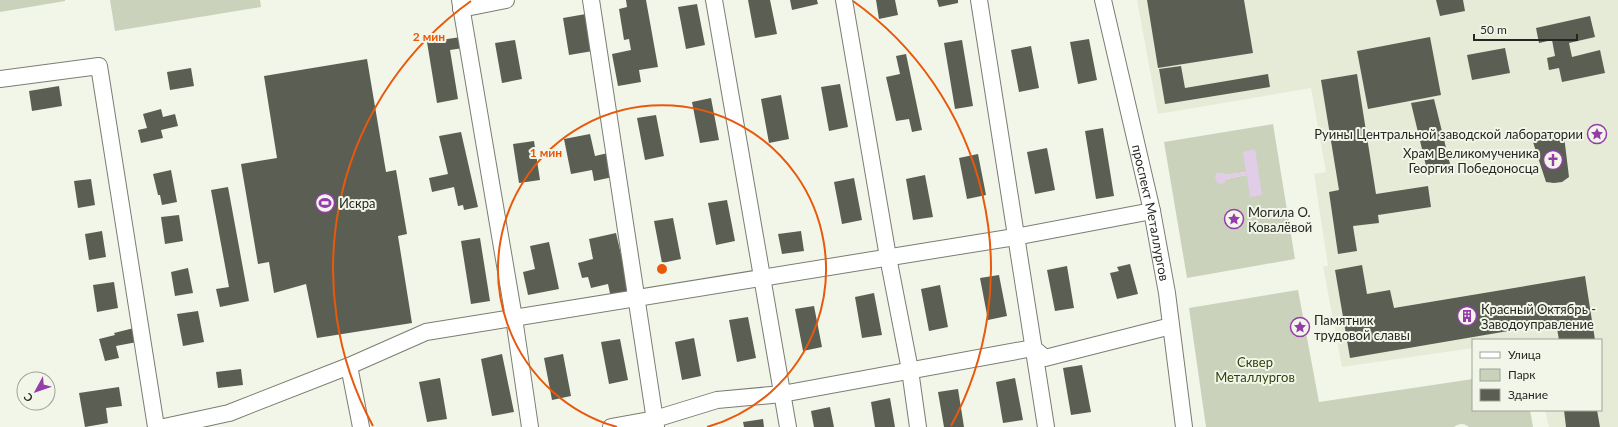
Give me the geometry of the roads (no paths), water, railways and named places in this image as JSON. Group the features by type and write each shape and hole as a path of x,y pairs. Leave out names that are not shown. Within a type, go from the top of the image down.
{"street":[{"path":"506,0 460,4 514,318 530,427"},
{"path":"591,0 655,423"},
{"path":"714,0 788,427"},
{"path":"844,0 888,257 910,370 918,427"},
{"path":"979,0 1032,348 1046,427"},
{"name":"проспект Металлургов","path":"1103,0 1152,211 1171,326 1184,427"},
{"path":"0,79 100,66 156,427"},
{"path":"164,427 229,413 349,366 426,332 1015,237 1152,211"},
{"path":"611,427 655,423 717,400 782,394 1032,348 1045,358 1171,326"},
{"path":"349,366 361,427"}],"place":[{"name":"Руины Центральной заводской лаборатории","path":"1597,134"},
{"name":"Храм Великомученика Георгия Победоносца","path":"1553,160"},
{"name":"Искра","path":"325,203"},
{"name":"Могила О. Ковалёвой","path":"1234,219"},
{"name":"Красный Октябрь - Заводоуправление","path":"1467,316"},
{"name":"Памятник трудовой славы","path":"1300,327"}],"park label":[{"name":"Сквер Металлургов","path":"1255,370"}]}
